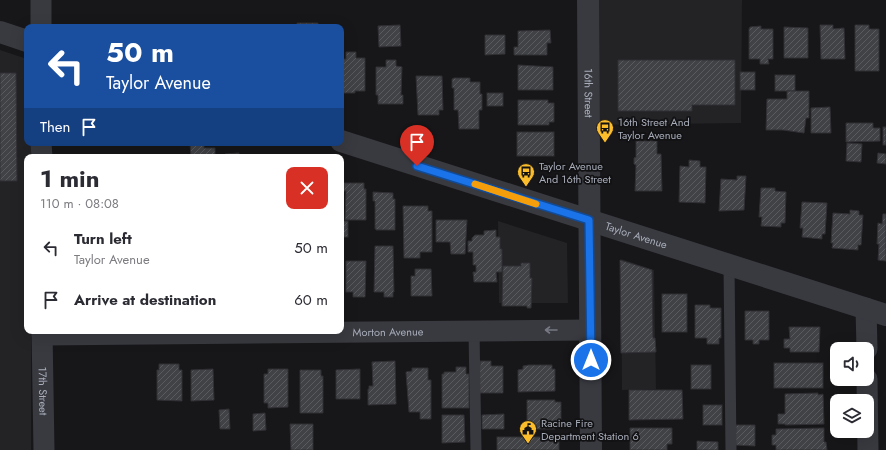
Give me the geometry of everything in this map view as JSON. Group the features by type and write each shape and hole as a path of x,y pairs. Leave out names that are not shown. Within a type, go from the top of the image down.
{"street":[{"path":"41,0 41,24"},
{"name":"16th Street","path":"588,0 591,450"},
{"path":"0,32 24,40"},
{"name":"Taylor Avenue","path":"344,142 876,311"},
{"path":"869,342 876,311"},
{"name":"Morton Avenue","path":"344,332 590,330"},
{"name":"17th Street","path":"42,334 44,450"},
{"path":"867,386 868,450"}],"lane":[{"path":"729,265 731,450"},
{"path":"474,331 476,450"}],"shaded area":[{"path":"588,0 742,0 741,123 589,125"},
{"path":"0,50 24,58 24,146 31,146 31,154 24,154 24,334 31,334 31,450 0,450"},
{"path":"498,221 567,243 568,303 499,303"},
{"path":"621,259 654,270 656,389 622,390"}],"building":[{"path":"297,23 318,23 318,24"},
{"path":"400,25 401,46 379,47 378,26"},
{"path":"820,25 833,25 833,29 844,28 845,59 821,59"},
{"path":"855,25 869,25 869,29 879,29 879,71 855,71"},
{"path":"761,26 761,29 773,29 773,59 768,59 769,64 760,64 760,59 749,59 749,29 750,27"},
{"path":"784,27 808,28 808,58 784,58"},
{"path":"550,30 551,43 547,43 547,55 514,55 514,47 518,47 518,31"},
{"path":"485,35 505,35 505,54 485,55"},
{"path":"346,52 356,52 356,58 365,58 365,91 344,93 344,59 346,59"},
{"path":"386,60 396,60 396,66 402,67 401,95 403,95 403,104 378,104 378,95 376,95 376,67 386,67"},
{"path":"618,60 735,60 735,105 692,105 692,111 618,111"},
{"path":"518,65 553,67 553,90 518,90"},
{"path":"740,72 755,72 755,90 740,90"},
{"path":"0,73 16,73 17,181 0,181"},
{"path":"775,75 795,75 795,91 775,91"},
{"path":"416,76 442,76 443,110 439,110 439,115 418,115"},
{"path":"470,78 470,82 480,82 482,110 479,110 479,129 459,129 458,110 454,110 454,88 452,88 452,79"},
{"path":"787,91 809,91 809,118 806,118 804,133 783,130 766,130 767,99 787,99"},
{"path":"487,93 503,93 503,106 487,106"},
{"path":"518,100 548,100 548,103 554,103 554,122 549,122 549,125 518,125"},
{"path":"830,107 831,133 811,133 811,108"},
{"path":"846,123 873,123 873,128 880,128 880,141 846,142"},
{"path":"883,127 886,127 886,145 883,145"},
{"path":"517,132 554,132 554,156 517,156"},
{"path":"636,141 657,141 657,154 661,154 662,191 635,191 636,165 634,164 634,158 636,157"},
{"path":"847,143 862,144 861,162 846,161"},
{"path":"190,146 215,148 215,154 191,154"},
{"path":"878,153 886,154 886,164 877,163"},
{"path":"689,160 700,161 700,167 706,167 705,203 679,202 680,166 689,167"},
{"path":"737,176 746,176 744,210 719,211 721,179 737,180"},
{"path":"344,183 364,183 364,189 366,189 366,220 345,220 346,191 344,191"},
{"path":"761,188 775,188 775,191 786,192 785,223 781,223 781,227 761,226 762,217 759,217"},
{"path":"373,192 393,193 393,199 395,199 395,230 375,229 375,201 373,201"},
{"path":"802,202 827,203 825,234 822,234 822,239 802,237 803,228 800,228"},
{"path":"403,206 428,206 428,211 432,211 432,252 420,252 420,258 404,258"},
{"path":"850,210 859,211 859,215 863,215 861,245 858,245 858,250 832,248 833,213 850,214"},
{"path":"883,214 886,214 886,261 878,260 878,223 882,224"},
{"path":"436,220 467,220 465,254 451,254 450,242 436,242"},
{"path":"344,221 348,221 348,237 344,237"},
{"path":"496,230 496,237 500,237 500,249 502,249 502,272 496,272 497,282 474,282 473,272 476,272 476,265 473,265 473,252 468,252 468,241 472,241 472,238 475,235 484,235 484,231"},
{"path":"375,246 393,246 393,297 384,297 384,292 374,292"},
{"path":"620,260 652,270 653,338 655,338 656,352 621,353"},
{"path":"346,261 366,261 365,297 353,297 353,292 346,292"},
{"path":"521,263 530,263 530,278 532,278 531,308 527,308 527,306 502,306 503,266 521,266"},
{"path":"415,269 431,269 432,296 411,296 411,276 415,276"},
{"path":"662,294 687,294 687,332 662,332"},
{"path":"695,305 710,305 710,308 721,308 721,338 719,338 719,344 707,344 707,338 695,338"},
{"path":"745,311 769,311 769,340 759,340 759,344 753,344 753,340 745,340"},
{"path":"789,327 820,327 819,352 790,352 790,348 784,348 784,339 790,339"},
{"path":"395,361 396,404 368,405 368,389 369,386 373,386 372,362"},
{"path":"480,361 491,361 491,366 503,366 503,393 478,393 478,366 480,366"},
{"path":"774,363 823,363 823,388 774,388"},
{"path":"159,364 179,364 179,370 182,370 182,401 157,400 157,370 159,370"},
{"path":"552,365 552,369 555,369 555,391 518,392 518,370 523,369 523,366"},
{"path":"691,365 711,365 711,389 691,389"},
{"path":"456,367 466,367 466,374 469,374 469,408 442,408 442,374 444,374 444,372 456,372"},
{"path":"412,368 428,368 428,380 431,380 431,419 420,419 420,412 409,412 406,372 412,371"},
{"path":"213,369 214,400 191,401 191,370"},
{"path":"268,369 288,369 288,407 268,408 268,403 264,403 264,374 268,374"},
{"path":"360,369 360,399 336,399 336,370"},
{"path":"300,370 321,370 321,376 323,376 323,413 300,413"},
{"path":"629,390 682,390 683,419 629,420"},
{"path":"818,393 818,395 823,394 824,424 778,424 778,414 785,414 785,394"},
{"path":"527,400 555,400 555,402 561,402 561,427 555,427 555,429 527,429"},
{"path":"703,405 722,405 722,425 703,425"},
{"path":"229,409 230,429 220,429 219,410"},
{"path":"265,413 266,430 253,431 253,414"},
{"path":"504,414 504,429 482,429 482,415"},
{"path":"442,415 464,415 465,442 442,443"},
{"path":"290,424 313,424 313,450 291,450"},
{"path":"736,425 755,425 755,446 735,445"},
{"path":"630,428 672,428 672,444 667,444 667,450 630,450"},
{"path":"824,428 824,442 826,442 827,450 776,450 776,445 772,445 772,435 776,435 776,429"},
{"name":"Racine Fire Department Station 6","path":"497,437 559,437 559,450 497,450"},
{"path":"697,441 718,442 718,450 697,450"}],"slow traffic":[{"path":"475,184 536,204"}],"place":[{"name":"16th Street And Taylor Avenue","path":"605,143"},
{"name":"Taylor Avenue And 16th Street","path":"526,187"},
{"name":"Racine Fire Department Station 6","path":"528,444"}],"route":[{"path":"417,166 589,220 591,360"}]}
